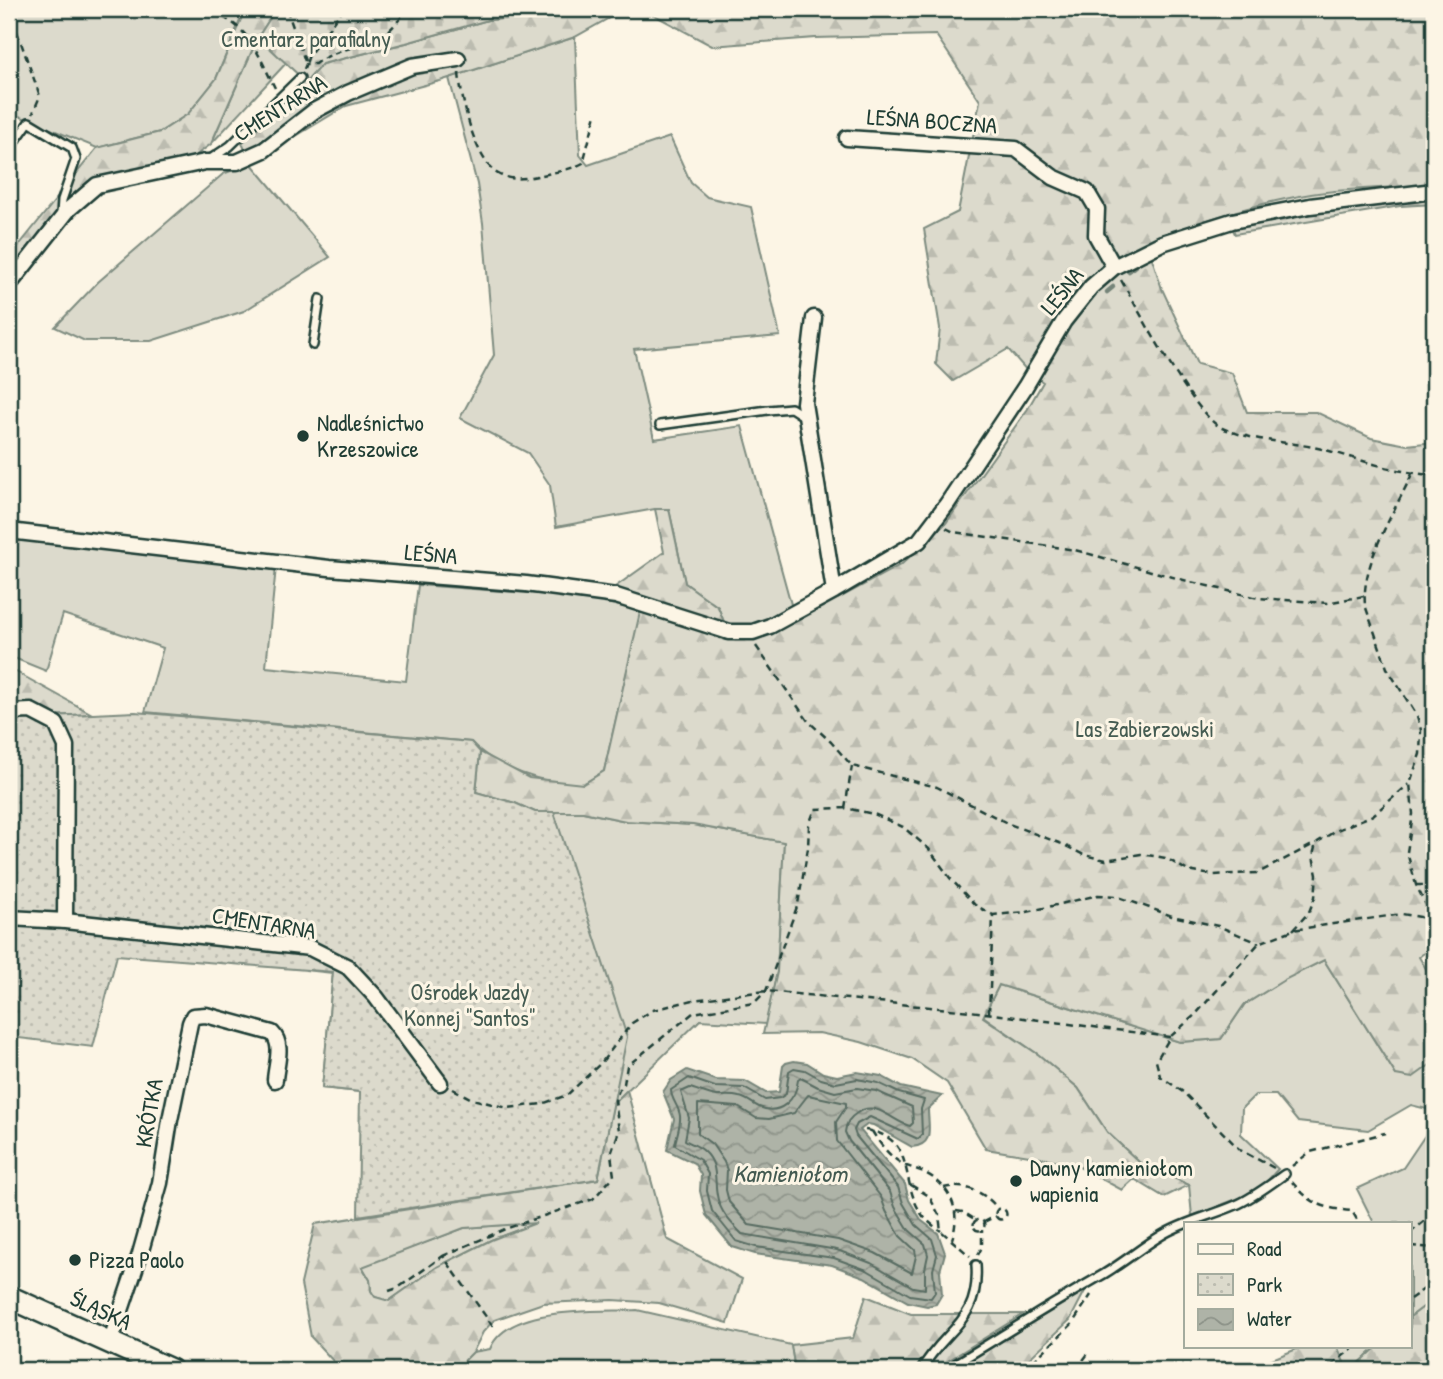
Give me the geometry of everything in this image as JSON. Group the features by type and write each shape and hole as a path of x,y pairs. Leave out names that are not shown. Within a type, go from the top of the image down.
{"main road":[{"name":"ŚLĄSKA","path":"9,1297 171,1370"}],"street":[{"name":"CMENTARNA","path":"9,285 61,219 97,185 205,162 237,162 264,150 314,111 348,93 412,66 458,59"},
{"name":"LEŚNA BOCZNA","path":"847,138 1016,149 1053,177 1087,192 1097,209 1096,235 1114,267"},
{"name":"LEŚNA","path":"9,531 330,568 526,584 616,596 700,624 729,632 746,632 770,626 919,541 1026,387 1064,320 1091,287 1114,267 1162,243 1232,221 1310,206 1434,191"},
{"path":"814,318 804,403 805,418 835,591"},
{"path":"9,712 31,712 56,724 66,746 65,921"},
{"name":"CMENTARNA","path":"9,918 65,921 310,948 348,967 376,998 440,1083"},
{"name":"KRÓTKA","path":"110,1343 140,1255 160,1183 170,1120 193,1016 206,1015 272,1033 279,1040 275,1080"}],"lane":[{"name":"CMENTARNA","path":"205,162 230,146 300,78"},
{"path":"9,150 29,122 72,148 76,159 62,200 61,219"},
{"path":"313,345 320,299"},
{"path":"660,425 791,408 805,418"},
{"path":"1188,1222 1235,1206 1285,1174"},
{"path":"945,1370 1184,1224"},
{"path":"921,1370 963,1320 973,1301 977,1285 976,1265"}],"path":[{"path":"9,9 40,96 29,122"},
{"path":"200,9 218,13 250,37 280,98"},
{"path":"289,9 288,13 306,64"},
{"path":"300,78 309,55 343,9"},
{"path":"306,64 315,64 327,55 367,43 387,33 408,9"},
{"path":"458,59 469,125 487,164 499,174 519,180 574,168 583,163 596,114"},
{"path":"1114,267 1173,370 1209,419 1219,428 1270,443 1323,449 1412,474 1434,475"},
{"path":"1412,474 1371,561 1364,596 1387,668 1416,716 1421,730 1420,754 1410,783 1413,814 1407,852 1416,885 1433,920"},
{"path":"933,523 954,532 1075,550 1258,598 1327,603 1364,596"},
{"path":"746,632 808,721 852,766 937,787 1009,824 1084,855 1106,860 1141,854 1166,858 1188,871 1212,875 1258,873 1337,830 1374,815 1410,783"},
{"path":"845,808 852,766"},
{"path":"389,1290 398,1288 443,1256 505,1229 593,1199 614,1175 611,1154 619,1131 615,1100 624,1084 627,1066 693,1013 754,1003 766,991 798,904 811,816 815,809 845,808 874,814 903,827 929,849 950,878 975,905 993,915 1027,912 1098,895 1116,896 1172,916 1218,926 1259,943"},
{"path":"1293,930 1309,912 1315,897 1317,875 1313,856 1316,843"},
{"path":"1416,885 1434,885"},
{"path":"1358,1222 1352,1211 1324,1209 1304,1196 1285,1174 1241,1150 1183,1092 1160,1076 1156,1061 1170,1037 1196,1014 1259,943 1293,930 1402,914 1433,920"},
{"path":"989,1014 993,915"},
{"path":"440,1083 472,1099 508,1108 542,1104 567,1095 601,1063 632,1023 653,1010 693,1000 766,991 989,1014 1170,1037"},
{"path":"865,1130 893,1140 906,1165 909,1185 920,1213 973,1260 982,1247 984,1222"},
{"path":"872,1131 879,1142 906,1165 929,1175 950,1196 957,1218 952,1239"},
{"path":"1285,1174 1310,1152 1385,1133"},
{"path":"909,1185 929,1196 935,1204 942,1231"},
{"path":"944,1188 976,1190 998,1209 1004,1209 1006,1216 1001,1219 996,1216"},
{"path":"956,1211 984,1222 996,1216 998,1209"},
{"path":"1412,1231 1434,1210"},
{"path":"976,1220 974,1227 976,1230 982,1230"},
{"path":"1412,1246 1434,1248"},
{"path":"443,1256 494,1328"},
{"path":"1024,1370 1072,1324 1106,1273"},
{"path":"1412,1298 1434,1282"},
{"path":"1321,1370 1330,1367 1353,1348"},
{"path":"1076,1370 1090,1351"}],"green space":[{"path":"9,9 229,9 242,16 216,79 188,114 160,132 97,148 9,112"},
{"path":"229,9 276,9 258,37 211,144 191,159 97,179 72,195 9,277 9,258 97,148 160,132 188,114 216,79 242,17"},
{"name":"Cmentarz parafialny","path":"276,9 554,9 543,16 488,20 322,64 306,82 258,37"},
{"path":"554,9 625,9 575,37 440,81 346,106 251,163 242,143 322,64 488,20 543,16"},
{"name":"Las Zabierzowski","path":"643,9 1434,9 1434,185 1311,194 1206,220 1147,243 1162,289 1197,364 1232,373 1247,412 1316,412 1371,438 1407,445 1434,442 1434,945 1419,957 1434,982 1434,1062 1412,1078 1396,1075 1324,960 1284,980 1244,1005 1221,1039 1180,1042 999,985 983,1017 1039,1055 1078,1088 1107,1132 1140,1163 1189,1185 1164,1197 1134,1179 1122,1190 1072,1163 986,1149 947,1083 912,1059 861,1042 819,1033 763,1034 777,972 784,842 693,825 626,821 583,812 535,812 515,803 476,792 480,752 529,778 583,784 604,771 643,599 615,587 664,552 655,509 669,509 685,583 718,607 726,627 761,635 797,621 902,564 946,523 1027,410 1043,382 1028,372 1008,349 953,381 936,364 940,328 924,229 958,212 980,101 936,35 815,38 712,46"},
{"path":"258,37 288,61 211,144"},
{"path":"575,37 580,155 588,165 670,137 691,183 707,197 751,207 780,336 634,349 654,439 742,426 792,608 755,625 726,627 718,607 685,583 669,509 655,509 556,527 550,485 528,453 460,418 494,355 483,223 477,184 449,78"},
{"path":"251,163 330,257 244,311 151,341 85,341 55,327 98,282 223,174"},
{"path":"1434,194 1434,204 1400,206 1235,234 1231,225"},
{"path":"9,537 276,567 266,667 406,681 418,585 581,597 641,611 604,771 590,781 567,784 537,778 507,767 493,760 471,742 145,712 163,648 63,614 46,671 9,656"},
{"path":"9,668 92,714 49,716 9,707"},
{"name":"Ośrodek Jazdy Konnej \"Santos\"","path":"135,712 471,742 480,752 476,792 515,803 535,812 554,812 627,1037 598,1179 358,1216 360,1092 322,1088 333,972 117,955 93,1047 11,1037 9,1058 9,718"},
{"path":"515,803 535,812 583,812 626,821 693,825 784,842 777,972 766,1024 700,1020 613,1104 360,1125 360,1092 322,1088 333,973 306,970 313,814"},
{"path":"1324,960 1396,1075 1434,1062 1434,1117 1431,1110 1411,1105 1368,1130 1298,1122 1276,1095 1255,1095 1242,1108 1241,1134 1278,1169 1258,1191 1192,1216 1189,1185 1140,1163 1107,1132 1078,1088 1039,1055 983,1016 999,985 1180,1042 1221,1039 1244,1005 1283,980"},
{"path":"627,1090 667,1239 742,1279 728,1323 659,1303 613,1300 543,1303 494,1320 483,1332 473,1352 455,1370 407,1370 334,1362 311,1337 301,1284 315,1224 598,1179 613,1104","holes":["536,1223 491,1240 437,1267 389,1301 375,1297 371,1291 370,1280 362,1267 464,1228"]},
{"path":"1434,1122 1434,1299 1412,1316 1412,1222 1374,1222 1357,1189 1403,1168"},
{"path":"540,1222 491,1240 437,1267 389,1301 375,1297 362,1266 464,1228"},
{"path":"1085,1291 1070,1320 1017,1370 953,1370"},
{"path":"866,1296 911,1314 1023,1314 933,1370 795,1370 791,1345 853,1338"},
{"path":"1434,1299 1434,1370 1352,1370 1376,1348 1412,1348 1412,1316"},
{"path":"637,1310 791,1345 795,1370 455,1370 473,1352 490,1349 500,1335 515,1325 534,1318 577,1312"},
{"path":"1299,1348 1338,1348 1347,1370 1245,1370"},
{"path":"1338,1348 1376,1348 1352,1370 1347,1370"}],"water":[{"name":"Kamieniołom","path":"794,1061 807,1063 823,1073 837,1076 857,1072 881,1076 901,1087 942,1096 928,1109 929,1134 919,1146 912,1147 873,1125 868,1124 860,1130 905,1184 909,1200 922,1221 938,1233 945,1253 940,1271 942,1294 936,1304 927,1306 908,1302 864,1277 832,1265 755,1254 732,1247 706,1215 700,1191 701,1175 694,1163 667,1150 674,1119 663,1092 671,1080 687,1070 716,1080 745,1081 766,1093 779,1092 783,1066"}],"waterway":[{"path":"1129,271 1143,259"},
{"path":"1107,292 1113,287"}],"place":[{"name":"Nadleśnictwo Krzeszowice","path":"303,436"},
{"name":"Dawny kamieniołom wapienia","path":"1016,1181"},
{"name":"Pizza Paolo","path":"75,1260"}]}
